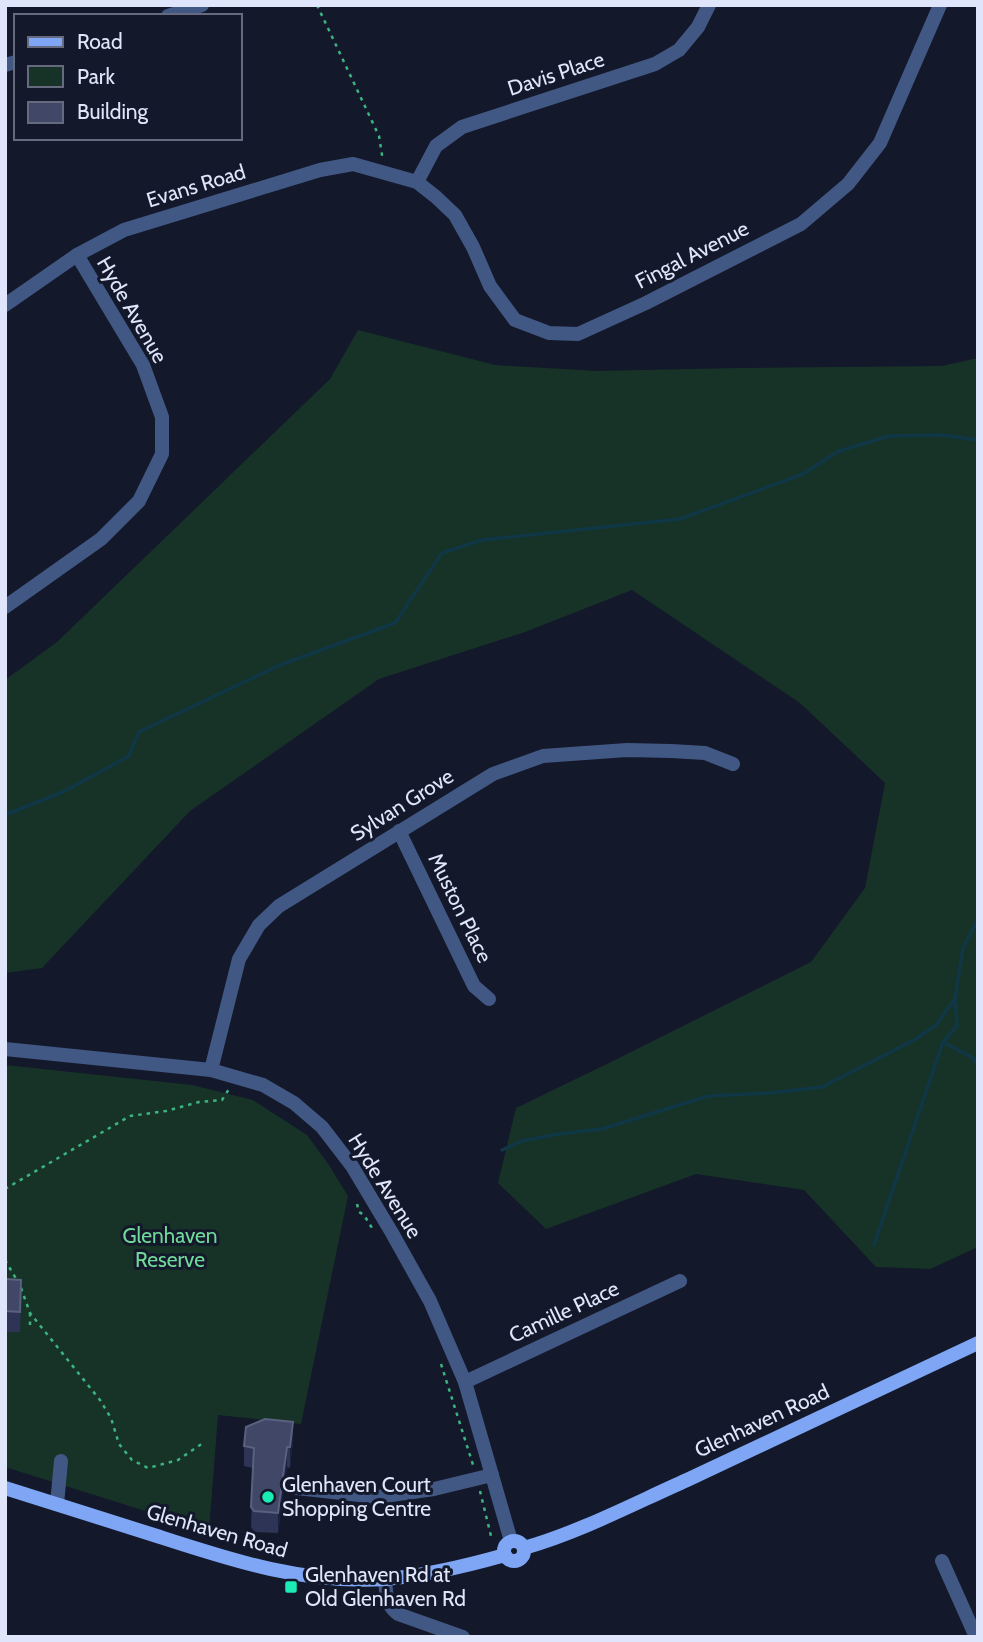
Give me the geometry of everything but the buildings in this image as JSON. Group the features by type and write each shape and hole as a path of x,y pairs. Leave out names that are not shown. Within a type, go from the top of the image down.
{"main road":[{"name":"Glenhaven Road","path":"5,1488 260,1568 289,1574 385,1579 445,1571 513,1548 562,1536 978,1343"}],"street":[{"path":"174,14 202,5"},
{"name":"Davis Place","path":"417,182 436,146 462,127 655,64 679,50 698,27 709,5"},
{"name":"Fingal Avenue","path":"417,182 455,215 490,286 515,320 549,333 578,334 646,303 801,224 848,184 880,143 940,5"},
{"name":"Evans Road","path":"5,305 77,255 124,230 320,170 353,164 417,182"},
{"name":"Hyde Avenue","path":"5,607 100,539 130,510 139,501 162,454 162,416 143,365 77,255"},
{"name":"Sylvan Grove","path":"211,1070 239,959 259,925 279,906 493,774 543,756 626,750 705,753 733,764"},
{"name":"Muston Place","path":"400,831 474,986 489,999"},
{"name":"Hyde Avenue","path":"5,1049 211,1070 263,1085 294,1103 322,1126 352,1166 430,1301 465,1382 513,1548"},
{"name":"Camille Place","path":"465,1382 680,1281"},
{"path":"57,1504 61,1461"},
{"path":"297,1488 377,1497 434,1489 492,1475"},
{"path":"942,1561 976,1637"},
{"path":"385,1579 387,1602 398,1614 463,1637"}],"path":[{"path":"317,5 379,136 382,155 379,171"},
{"path":"5,1189 130,1116 222,1100 236,1077"},
{"path":"357,1203 359,1212 364,1215 374,1232"},
{"path":"5,1260 20,1285 30,1313 100,1400 111,1418 119,1444 132,1460 148,1468 178,1460 203,1443"},
{"path":"30,1313 30,1327"},
{"path":"439,1356 477,1478 491,1535"}],"green space":[{"path":"358,330 495,365 596,371 942,366 978,358 978,1247 930,1269 876,1267 804,1190 696,1174 546,1229 498,1183 516,1108 811,962 865,888 885,783 800,703 632,590 525,632 379,679 190,811 42,968 5,973 5,680 57,642 330,379"},
{"name":"Glenhaven Reserve","path":"5,1065 192,1085 253,1100 307,1135 348,1196 301,1424 218,1415 209,1531 5,1467"}],"waterway":[{"path":"5,815 63,792 129,756 139,732 280,665 395,623 442,553 482,540 680,519 803,474 839,451 889,436 941,435 978,440"},
{"path":"874,1245 943,1042 957,1026 955,998 963,948 978,919"},
{"path":"502,1150 522,1141 602,1129 708,1096 822,1087 916,1039 937,1024 955,998"},
{"path":"943,1042 973,1058 978,1065"}],"place":[{"name":"Glenhaven Court Shopping Centre","path":"268,1497"},
{"name":"Glenhaven Rd at Old Glenhaven Rd","path":"291,1587"}]}
